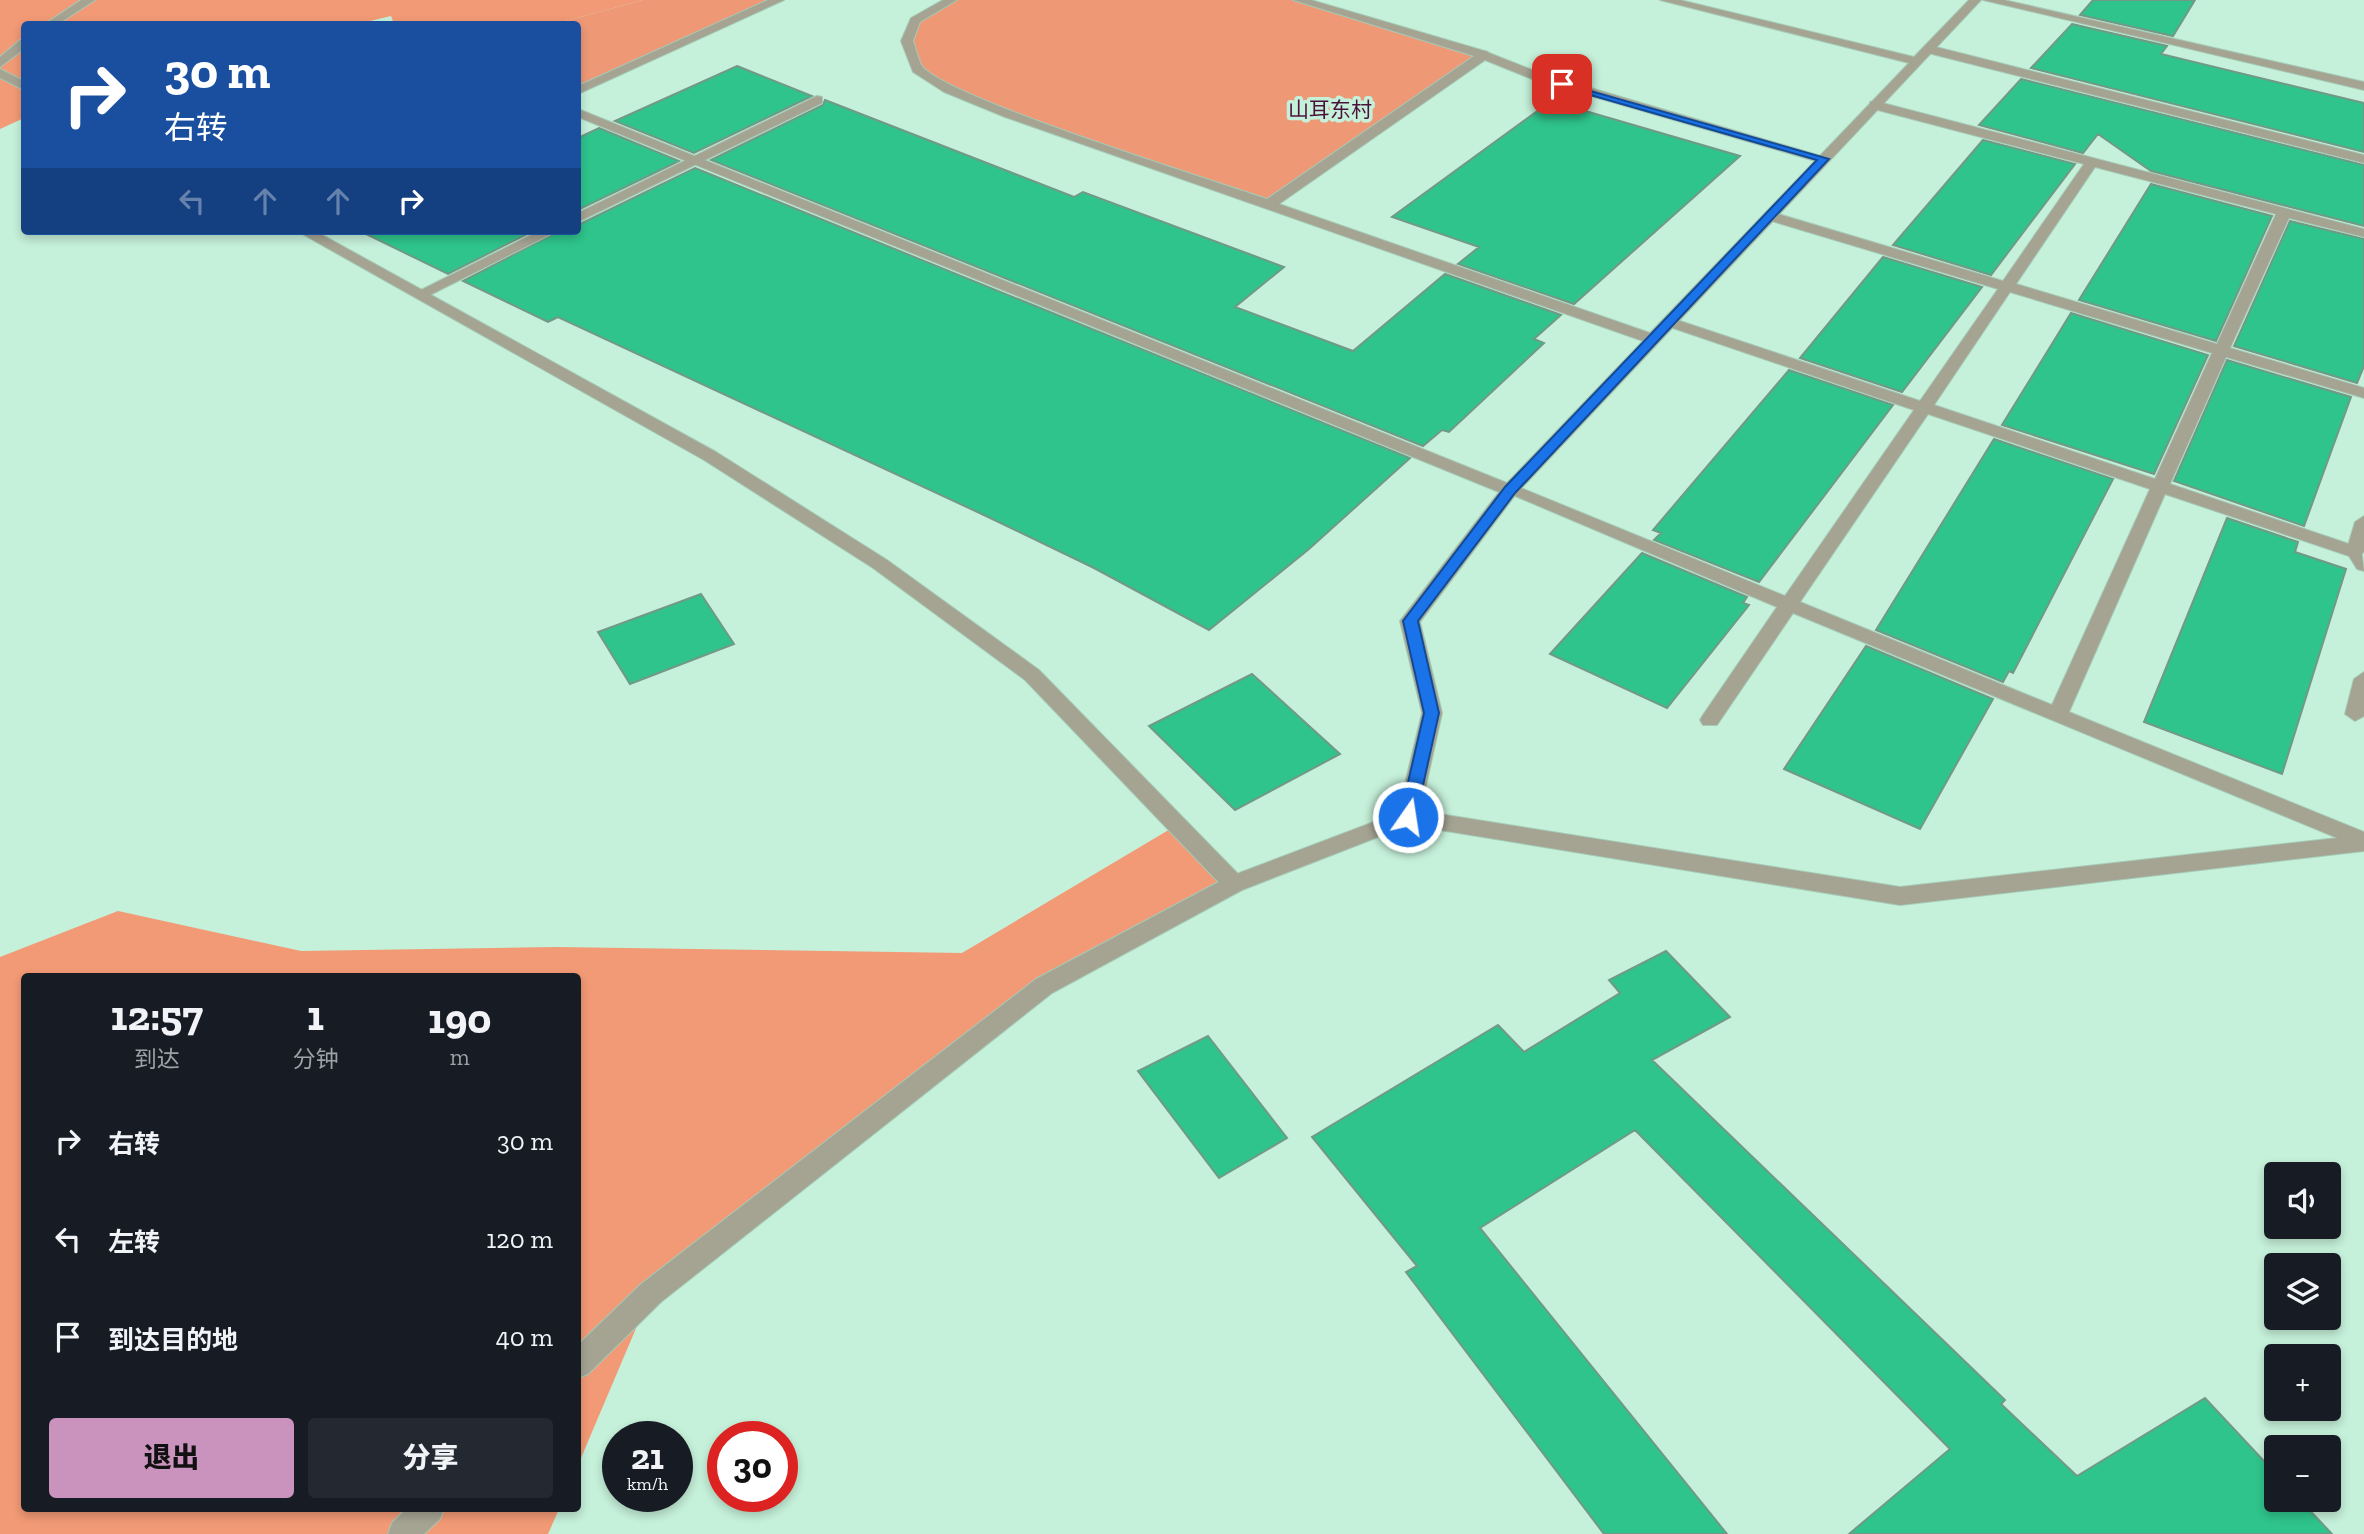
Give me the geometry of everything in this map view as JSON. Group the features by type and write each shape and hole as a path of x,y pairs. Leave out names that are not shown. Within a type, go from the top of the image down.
{"street":[{"path":"56,21 89,0"},
{"path":"581,89 778,0"},
{"path":"951,0 915,20 906,41 917,69 948,89 1010,114 1271,203 1652,340"},
{"path":"1299,0 1484,55 1536,76 1824,159"},
{"path":"1666,0 1917,61"},
{"path":"1408,817 1432,713 1410,621 1510,490 1975,0"},
{"path":"1990,0 2364,86"},
{"path":"0,63 21,46"},
{"path":"1928,49 2364,159"},
{"path":"1271,203 1484,55"},
{"path":"0,73 21,84"},
{"path":"581,217 817,100"},
{"path":"1875,105 2364,233"},
{"path":"581,114 1510,490 2364,842"},
{"path":"1710,720 2092,162"},
{"path":"2057,715 2284,212"},
{"path":"1770,216 2364,393"},
{"path":"311,235 710,456 880,564 1032,675 1234,884"},
{"path":"421,295 542,235"},
{"path":"1669,322 2159,487 2359,559 2364,522"},
{"path":"2355,714 2364,678"},
{"path":"581,1361 651,1293 1044,986 1234,884 1408,817 1900,896 2364,842"},
{"path":"403,1534 425,1512"}],"shaded area":[{"path":"0,0 643,0 566,21 393,21 391,16 370,21 21,21 21,119 0,129"},
{"path":"643,0 778,0 581,89 581,21 566,21"},
{"path":"951,0 1299,0 1484,55 1271,203 1010,114 917,69 907,42 915,20"},
{"path":"1177,825 1234,884 1044,986 651,1293 581,1458 581,973 21,973 21,1512 558,1512 548,1534 0,1534 0,957 118,911 301,951 556,947 962,953"}],"building":[{"path":"2093,0 2195,0 2173,36 2080,15"},
{"path":"2072,24 2167,46 2161,54 2364,103 2364,152 2031,68"},
{"path":"737,66 812,96 694,153 615,121"},
{"path":"2021,79 2364,165 2364,226 2151,171 2098,134 2083,153 1979,125"},
{"path":"825,100 1074,197 1083,192 1284,267 1235,307 1353,351 1445,274 1561,315 1534,339 1544,343 1449,432 1442,430 1423,446 711,160 823,105"},
{"path":"1551,101 1740,156 1574,304 1458,264 1479,247 1392,217"},
{"path":"599,128 679,161 581,209 581,137"},
{"path":"1983,140 2075,164 1991,275 1893,245"},
{"path":"695,168 1410,458 1309,549 1209,630 1094,568 986,516 558,317 548,322 463,281 551,235 581,235 581,224"},
{"path":"2151,184 2272,216 2216,341 2079,300"},
{"path":"2290,221 2364,239 2364,366 2357,383 2234,346"},
{"path":"368,235 525,235 448,274"},
{"path":"1883,257 1982,287 1902,392 1800,358"},
{"path":"2071,313 2208,355 2154,474 2002,425"},
{"path":"2227,360 2351,397 2304,526 2174,481"},
{"path":"1789,370 1893,405 1759,582 1654,540 1661,533 1653,530"},
{"path":"1994,439 2113,479 2013,673 2009,671 2003,682 1876,630"},
{"path":"2227,518 2298,542 2295,552 2346,569 2282,774 2144,722"},
{"path":"1642,553 1747,597 1743,603 1749,605 1667,708 1550,654"},
{"path":"701,594 734,644 630,684 598,632"},
{"path":"1866,646 1993,699 1920,829 1784,769"},
{"path":"1252,674 1340,754 1235,810 1149,726"},
{"path":"1666,951 1730,1017 1652,1060 2005,1400 2001,1404 2077,1476 2205,1398 2264,1461 2264,1512 2311,1512 2332,1534 1849,1534 1950,1449 1635,1130 1480,1228 1727,1534 1604,1534 1406,1272 1417,1266 1312,1137 1498,1025 1524,1052 1620,993 1609,980"},
{"path":"1208,1036 1287,1138 1219,1178 1138,1071"}],"district":[{"name":"山耳东村","path":"1330,109"}],"route":[{"path":"1408,817 1432,713 1410,621 1510,490 1824,159 1562,84"}]}
